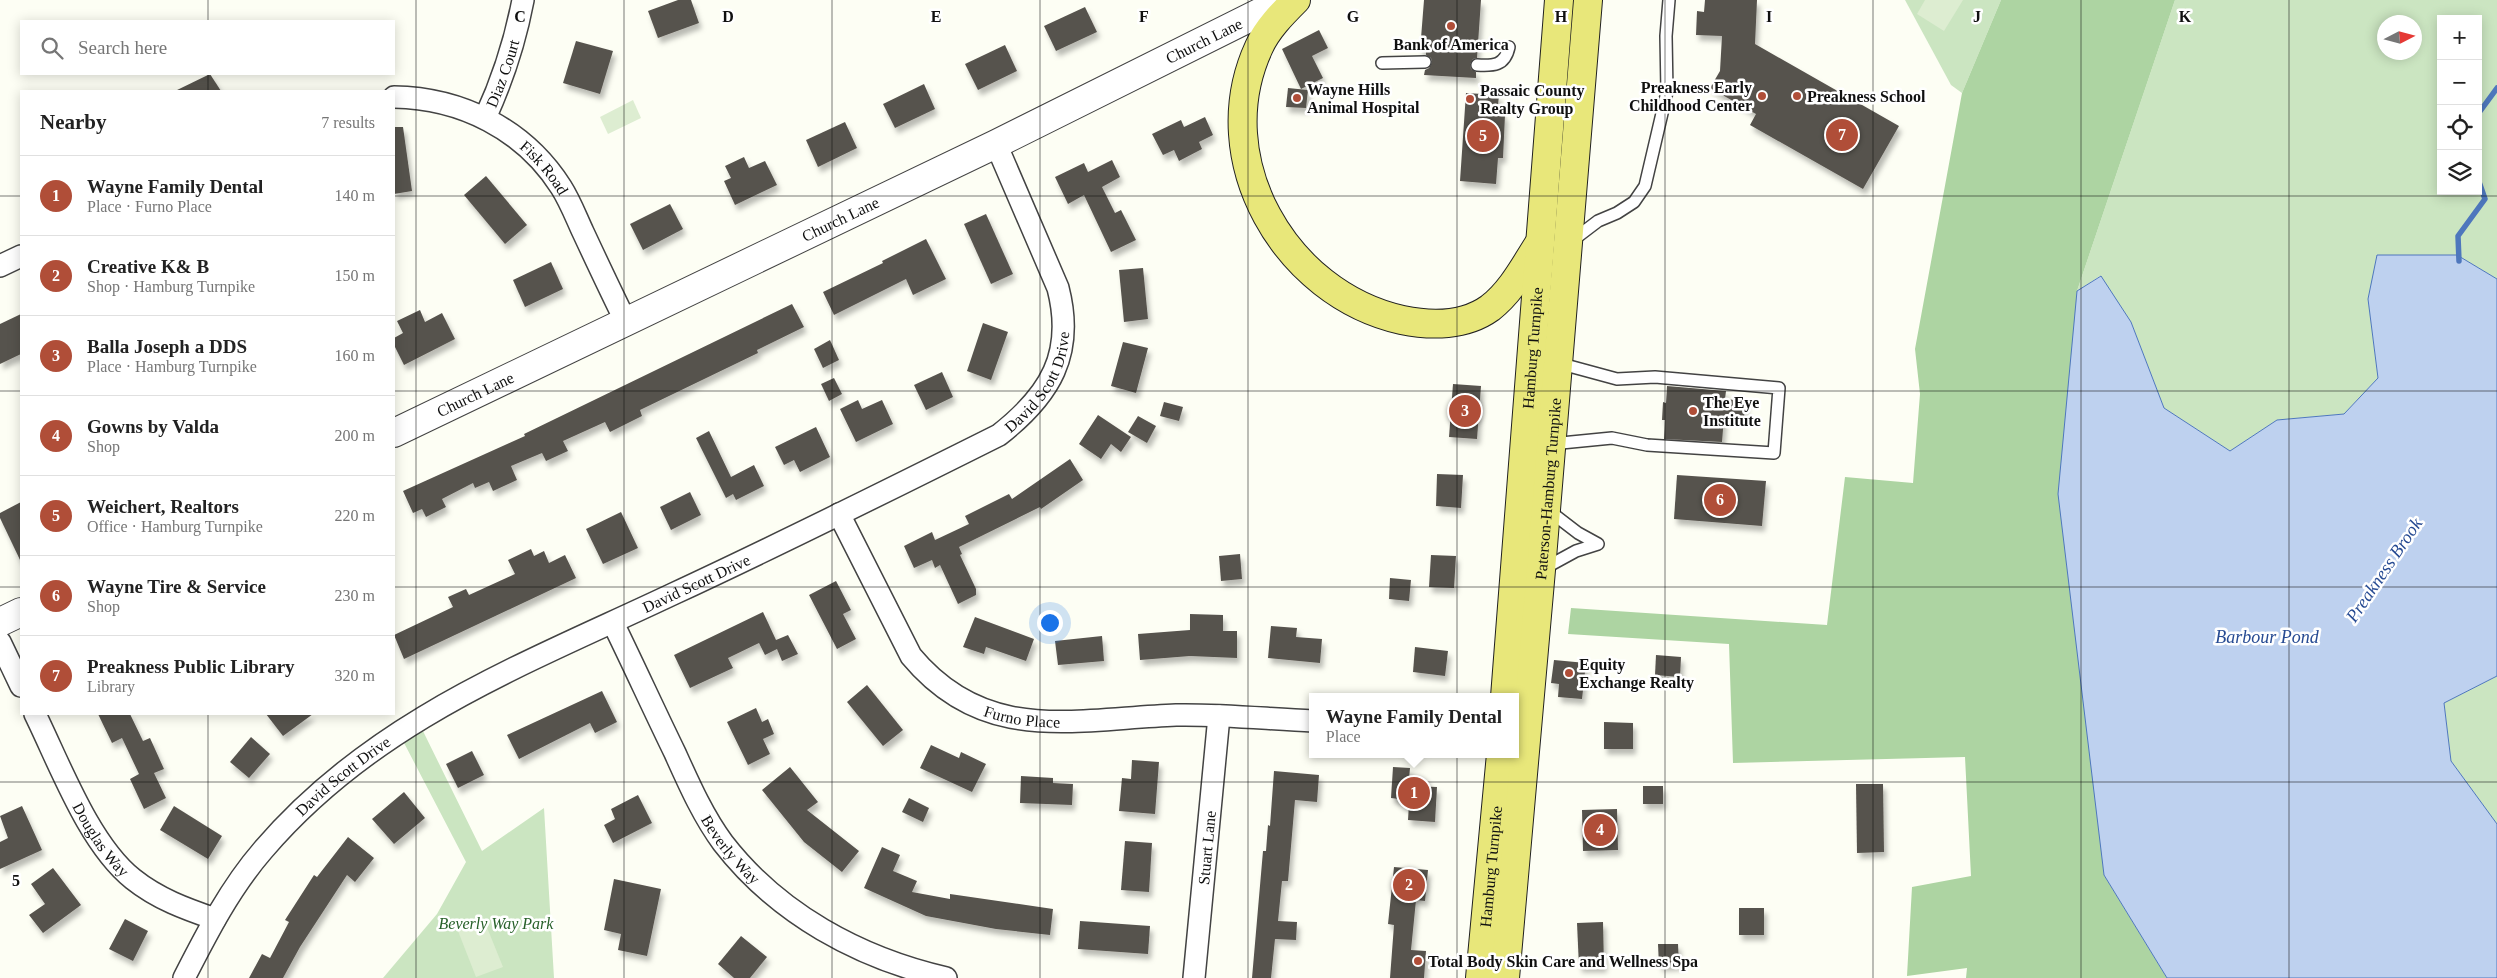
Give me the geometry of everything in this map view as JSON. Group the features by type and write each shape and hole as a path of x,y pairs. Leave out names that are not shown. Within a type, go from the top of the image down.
{"main road":[{"path":"1296,0 1276,20 1259,46 1253,61 1244,96 1242,137 1247,164 1263,210 1278,236 1300,262 1320,280 1371,311 1414,322 1439,324 1469,318 1491,307 1509,290 1540,242"},
{"name":"Hamburg Turnpike","path":"1505,693 1559,0"},
{"name":"Paterson-Hamburg Turnpike","path":"1505,978 1569,244 1588,0"},
{"name":"Hamburg Turnpike","path":"1480,978 1497,758"}],"street":[{"name":"Diaz Court","path":"486,118 502,82 515,40 523,0"},
{"name":"Church Lane","path":"395,433 996,144 1285,0"},
{"name":"Fisk Road","path":"395,97 424,98 452,104 486,118 522,142 544,164 562,188 626,322"},
{"name":"David Scott Drive","path":"184,978 232,891 261,852 295,814 333,779 375,746 421,717 470,690 840,514 999,435 1021,418 1040,397 1053,375 1062,352 1064,312 1058,288 996,144"},
{"path":"0,266 20,256"},
{"name":"Furno Place","path":"840,514 911,656 927,676 948,692 972,706 1008,717 1061,723 1178,715 1309,721"},
{"path":"0,622 20,612"},
{"name":"Beverly Way","path":"613,623 702,809 723,842 748,872 801,917 839,939 879,958 946,978"},
{"path":"0,642 20,684"},
{"name":"Douglas Way","path":"35,715 96,838 113,861 134,880 158,896 186,909 216,919"},
{"name":"Stuart Lane","path":"1194,978 1219,716"}],"lane":[{"path":"1569,244 1584,230 1634,202 1645,186 1667,92 1666,36 1668,0"},
{"path":"1477,66 1494,66 1502,63 1509,47"},
{"path":"1382,63 1425,62"},
{"path":"1551,444 1612,438 1647,446 1774,453 1779,388 1656,377 1617,379 1558,363"},
{"path":"1541,570 1576,551 1598,544 1578,533 1546,508"}],"green space":[{"path":"1905,0 2001,0 1962,93 1951,85"},
{"path":"1925,0 1963,0 1944,31 1917,14"},
{"path":"2001,0 2175,0 2077,291 2104,875 2167,978 1966,978 1967,968 1907,976 1912,887 1971,876 1965,757 1733,763 1729,644 1568,634 1571,608 1827,625 1845,477 1913,483 1920,394 1915,349 1962,93"},
{"path":"2175,0 2497,0 2497,279 2457,255 2368,299 2378,378 2344,414 2277,420 2230,451 2164,408 2131,322 2100,276 2077,291"},
{"path":"633,100 641,118 608,134 600,117"},
{"path":"2497,676 2497,824 2451,761 2444,703"},
{"name":"Beverly Way Park","path":"421,727 482,851 544,808 554,978 383,978 437,914 466,862 402,739"},
{"path":"484,920 503,967 476,977 458,931"}],"water":[{"name":"Barbour Pond","path":"2377,255 2457,255 2497,279 2497,676 2444,703 2451,761 2497,824 2497,978 2167,978 2104,875 2058,494 2077,291 2101,276 2131,322 2164,408 2230,451 2277,420 2344,414 2378,378 2368,299"}],"building":[{"path":"678,0 691,0 699,23 658,38 648,11"},
{"name":"Bank of America","path":"1424,0 1481,0 1477,58 1473,59 1470,64 1471,69 1476,72 1476,78 1424,75 1425,70 1429,68 1432,62 1431,58 1426,55 1426,52 1420,51"},
{"path":"1705,0 1757,0 1755,44 1899,126 1863,189 1750,125 1756,114 1710,88 1720,71 1722,36 1696,35 1697,11 1704,12"},
{"path":"1085,7 1097,32 1056,51 1044,26"},
{"path":"1319,30 1328,48 1312,56 1323,78 1301,89 1282,49"},
{"path":"576,41 613,51 600,94 563,83"},
{"path":"1005,45 1017,71 978,90 965,64"},
{"path":"211,75 220,90 177,90"},
{"path":"924,84 935,109 895,128 883,104"},
{"name":"Wayne Hills Animal Hospital","path":"1288,88 1308,90 1306,108 1286,107"},
{"path":"1466,93 1499,95 1498,105 1502,105 1502,115 1505,115 1503,158 1498,158 1496,184 1460,181"},
{"path":"1205,117 1213,135 1199,142 1202,149 1179,161 1174,150 1163,155 1152,134 1181,120 1184,127"},
{"path":"845,122 857,148 818,167 806,140"},
{"path":"395,127 403,127 412,191 395,194"},
{"path":"744,157 749,168 765,161 777,185 735,205 724,181 731,178 725,166"},
{"path":"1112,160 1120,177 1102,187 1115,213 1121,210 1136,240 1111,252 1084,195 1068,204 1055,177 1084,163 1088,172"},
{"path":"486,176 527,225 505,244 464,195"},
{"path":"670,204 683,229 643,250 630,224"},
{"path":"986,214 1013,274 991,284 964,224"},
{"path":"926,239 946,279 913,295 906,279 834,315 823,292 883,263 882,261"},
{"path":"551,262 563,289 525,307 513,280"},
{"path":"1143,268 1148,319 1124,322 1119,270"},
{"path":"792,304 804,327 757,350 758,353 640,410 642,416 610,432 605,422 563,441 568,451 546,461 542,453 511,466 517,480 493,491 489,482 475,488 473,483 442,499 446,507 426,517 422,509 413,513 403,491 525,436 524,434"},
{"path":"420,310 425,322 442,313 455,339 404,365 395,347 395,337 403,333 397,321"},
{"path":"20,314 20,354 0,364 0,324"},
{"path":"983,323 1008,332 991,380 967,371"},
{"path":"830,340 839,360 823,368 814,349"},
{"path":"1123,342 1148,348 1136,393 1111,386"},
{"path":"942,372 953,397 926,410 914,385"},
{"path":"834,378 842,394 829,401 821,384"},
{"path":"1453,384 1481,386 1477,439 1449,437"},
{"name":"The Eye Institute","path":"1667,386 1726,391 1725,399 1746,401 1744,419 1724,417 1722,442 1664,439 1665,420 1662,420 1663,402 1666,403"},
{"path":"858,400 862,409 882,400 893,424 856,442 840,409"},
{"path":"1164,402 1183,407 1179,421 1160,416"},
{"path":"1098,415 1131,437 1121,452 1111,444 1101,459 1079,444"},
{"path":"1138,416 1156,426 1147,443 1128,432"},
{"path":"816,427 830,457 800,472 794,460 784,465 775,447"},
{"path":"709,431 731,477 754,465 764,486 736,500 733,494 726,498 696,438"},
{"path":"1070,459 1083,480 1041,509 1040,507 959,547 962,554 960,555 976,589 976,595 958,604 940,565 935,568 932,560 914,568 904,546 932,532 935,540 969,524 965,516 1009,494 1012,499"},
{"path":"1437,474 1463,475 1461,508 1436,506"},
{"path":"1677,475 1766,481 1762,526 1674,519"},
{"path":"690,492 701,515 671,530 660,507"},
{"path":"20,503 20,560 0,518 0,513"},
{"path":"621,512 638,548 603,564 586,529"},
{"path":"531,549 534,556 544,551 549,563 565,555 576,578 404,659 395,635 453,607 448,597 466,589 469,595 515,574 508,560"},
{"path":"1240,554 1242,579 1221,581 1219,556"},
{"path":"1431,555 1456,556 1454,588 1429,587"},
{"path":"1390,578 1411,580 1409,601 1389,599"},
{"path":"836,581 851,610 843,614 856,639 837,649 809,595"},
{"path":"763,612 776,640 788,635 798,654 782,661 777,649 765,655 759,643 728,658 733,668 690,688 674,655"},
{"path":"1190,614 1223,615 1223,631 1237,631 1237,658 1190,656 1140,660 1138,634 1190,630"},
{"path":"975,617 1034,639 1026,661 986,647 984,654 963,647"},
{"path":"1271,626 1297,628 1296,637 1322,639 1320,663 1268,658"},
{"path":"1102,636 1104,661 1058,665 1055,641"},
{"path":"1415,647 1448,651 1445,676 1413,672"},
{"path":"1656,655 1681,657 1680,677 1655,675"},
{"name":"Equity Exchange Realty","path":"1554,660 1586,663 1582,699 1558,697 1559,684 1551,683"},
{"path":"867,685 903,730 883,746 847,702"},
{"path":"602,691 617,722 595,733 590,723 519,759 507,735"},
{"path":"756,708 762,722 768,719 774,734 763,739 770,754 748,765 727,722"},
{"path":"98,715 130,715 143,741 150,738 164,769 154,773 166,798 144,809 130,779 139,774 122,738 112,743"},
{"path":"267,715 312,715 283,736"},
{"path":"1604,722 1633,723 1633,749 1604,749"},
{"path":"251,737 270,754 249,778 230,762"},
{"path":"931,745 959,758 961,752 986,764 972,792 920,768"},
{"path":"472,751 484,775 458,788 446,764"},
{"path":"1132,760 1159,762 1155,814 1119,811 1122,778 1131,779"},
{"path":"790,767 818,802 807,810 859,851 842,872 804,842 762,790"},
{"path":"1393,767 1410,768 1407,800 1391,798"},
{"path":"1274,771 1319,775 1317,802 1295,800 1288,881 1282,881 1278,921 1297,922 1296,940 1275,939 1271,978 1252,978 1263,851 1266,851 1268,825 1270,826"},
{"path":"1021,776 1053,778 1053,783 1073,784 1072,805 1020,803"},
{"path":"1856,784 1883,784 1884,852 1857,853"},
{"path":"1410,786 1437,787 1435,822 1408,820"},
{"path":"1643,786 1663,786 1663,804 1643,804"},
{"path":"404,792 425,818 394,844 372,819"},
{"path":"638,795 652,823 613,843 604,825 615,819 611,809"},
{"path":"909,798 929,808 923,822 902,812"},
{"path":"22,806 42,850 0,869 0,842 8,838 0,816"},
{"path":"174,806 222,836 208,859 160,830"},
{"path":"1617,809 1618,850 1583,851 1582,810"},
{"path":"348,837 374,858 355,882 347,875 300,947 283,978 249,978 262,954 270,958 289,922 285,920 314,875 317,877"},
{"path":"1125,841 1152,843 1149,892 1121,890"},
{"path":"882,847 900,855 893,871 917,881 912,892 950,899 950,894 1053,909 1050,935 996,929 926,916 864,888"},
{"path":"1394,867 1428,870 1425,901 1416,900 1411,950 1426,951 1424,978 1390,978 1394,925 1388,924"},
{"path":"53,868 81,905 43,933 29,915 45,904 31,884"},
{"path":"614,879 661,889 647,956 618,950 621,934 604,930"},
{"path":"1739,908 1764,908 1764,935 1739,935"},
{"path":"125,919 148,931 133,961 109,949"},
{"path":"1080,921 1150,926 1148,954 1078,949"},
{"path":"1603,922 1604,967 1579,967 1577,923"},
{"path":"741,936 767,957 750,978 734,978 718,964"},
{"path":"1658,944 1678,944 1679,965 1659,966"}],"waterway":[{"name":"Preakness Brook","path":"2482,109 2497,88"},
{"name":"Preakness Brook","path":"2459,261 2458,236 2485,199 2482,190"}],"place":[{"name":"Bank of America","path":"1451,26"},
{"name":"Preakness Early Childhood Center","path":"1762,96"},
{"name":"Preakness School","path":"1797,96"},
{"name":"Wayne Hills Animal Hospital","path":"1297,98"},
{"name":"Passaic County Realty Group","path":"1470,99"},
{"name":"Preakness Public Library","path":"1842,135"},
{"name":"Weichert, Realtors","path":"1483,136"},
{"name":"Balla Joseph a DDS","path":"1465,411"},
{"name":"The Eye Institute","path":"1693,411"},
{"name":"Wayne Tire & Service","path":"1720,500"},
{"name":"Equity Exchange Realty","path":"1569,673"},
{"name":"Wayne Family Dental","path":"1414,793"},
{"name":"Gowns by Valda","path":"1600,830"},
{"name":"Creative K& B","path":"1409,885"},
{"name":"Total Body Skin Care and Wellness Spa","path":"1418,961"}]}
